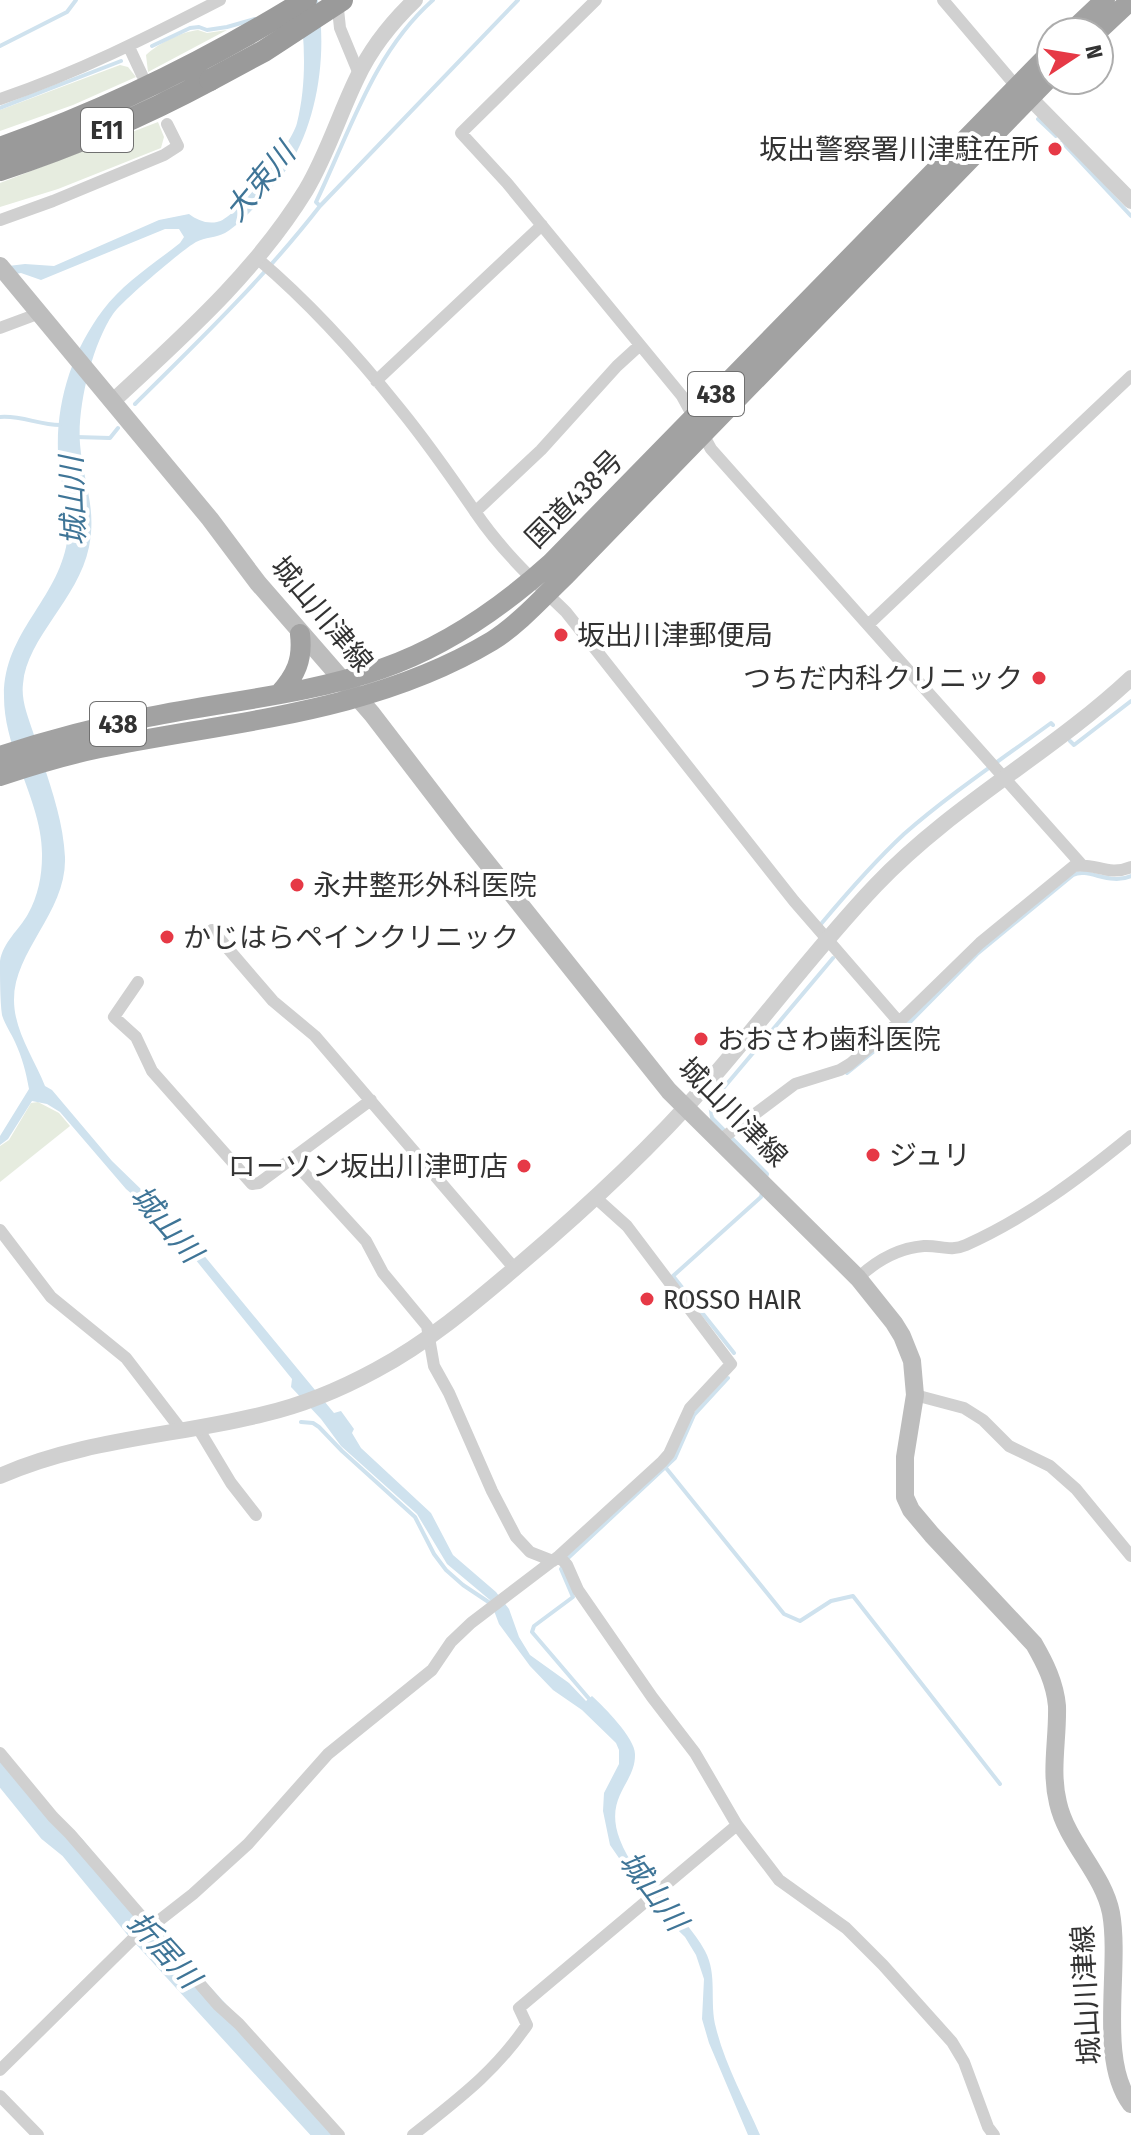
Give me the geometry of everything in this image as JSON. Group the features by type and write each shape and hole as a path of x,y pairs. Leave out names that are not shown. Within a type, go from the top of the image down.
{"highway":[{"name":"E11","path":"0,170 91,137 172,100 208,69 306,0"},
{"name":"E11","path":"0,148 208,69 264,51 340,0"},
{"path":"1088,16 1105,0"},
{"path":"1114,16 1131,0"},
{"name":"国道438号","path":"42,753 99,748 321,708 420,676 491,641 517,622 540,586 1023,92 1035,75"},
{"name":"国道438号","path":"1023,92 1035,85"},
{"name":"国道438号","path":"6,764 148,717 279,694 383,668 435,645 540,586"},
{"path":"279,694 299,669 300,634"}],"main road":[{"name":"城山川津線","path":"0,266 210,519 300,634 358,698 669,1091 725,1136 858,1278 902,1336 912,1361 915,1395 905,1457 905,1497 911,1510 932,1535 1034,1644 1052,1682 1057,1705 1053,1764 1055,1790 1059,1809 1111,1911 1114,2058 1123,2094 1131,2104"}],"street":[{"path":"186,0 192,15"},
{"path":"0,99 129,47 220,0"},
{"path":"340,0 340,28 359,74"},
{"path":"112,402 221,299 266,266 281,229 308,186 359,74 387,31 415,0"},
{"path":"596,0 461,133 542,225 688,404 711,449 1081,864 1114,872 1131,867"},
{"path":"943,0 1023,92 1131,201"},
{"path":"129,47 142,75"},
{"path":"0,220 164,155 178,146 167,124"},
{"path":"376,381 542,225"},
{"path":"266,266 339,337 401,410 475,512 566,612 828,941 899,1022"},
{"path":"0,328 37,310"},
{"path":"475,512 541,450 640,345"},
{"path":"869,624 1131,376"},
{"path":"0,1476 68,1453 264,1414 325,1395 375,1371 428,1339 597,1199 686,1106 874,886 915,846 997,770 1131,678"},
{"path":"725,1136 795,1084 850,1064 899,1022 980,943 1068,870 1081,864"},
{"path":"212,930 273,1001 315,1036 515,1269"},
{"path":"138,982 114,1017 136,1037 152,1071 252,1184 259,1183 292,1160 371,1100"},
{"path":"858,1278 887,1256 925,1246 945,1250 966,1245 1013,1221 1131,1136"},
{"path":"292,1160 366,1241 383,1273 427,1326 434,1366 516,1537 530,1552 561,1561 652,1697 695,1753 737,1825 779,1880 846,1928 937,2024 964,2062 988,2127 994,2135"},
{"path":"0,2070 146,1928 193,1894 248,1844 328,1754 432,1670 451,1642 504,1598 561,1561 669,1454 690,1408 731,1364 627,1226 597,1199"},
{"path":"0,1230 51,1297 126,1358 190,1429 256,1515"},
{"path":"915,1395 964,1408 983,1420 1009,1446 1050,1466 1076,1489 1131,1556"},
{"path":"0,1753 146,1928 239,2024 339,2135"},
{"path":"413,2135 487,2076 513,2046 527,2025 519,2008 737,1825"},
{"path":"0,2096 38,2135"}],"shaded area":[{"path":"198,30 207,33 227,30 148,72 146,55 164,42"},
{"path":"120,65 128,67 136,77 73,105 0,131 0,110"},
{"path":"158,122 164,137 161,148 58,189 0,207 0,183"},
{"path":"38,1102 59,1113 70,1126 0,1182 0,1146 9,1140 31,1103"}],"water":[{"path":"299,0 318,0 320,64 318,86 307,128 289,166 236,225 222,235 199,240 189,247 113,314 99,342 88,377 81,412 80,444 90,507 89,547 75,584 33,650 23,684 25,708 53,793 65,857 58,896 22,964 16,982 14,1000 17,1023 45,1086 52,1090 112,1161 183,1230 334,1413 341,1411 354,1429 352,1433 361,1448 431,1513 453,1555 496,1592 509,1609 519,1637 530,1655 569,1683 586,1701 592,1696 625,1732 635,1754 631,1774 615,1812 620,1840 637,1869 696,1936 705,1951 711,1970 714,2018 720,2042 760,2135 748,2135 709,2043 702,2019 704,1979 696,1955 685,1937 650,1903 610,1845 603,1811 604,1793 619,1764 616,1743 582,1710 553,1690 530,1666 499,1624 490,1600 447,1564 417,1514 341,1446 291,1387 292,1379 195,1259 155,1214 126,1189 60,1112 47,1104 32,1101 8,1139 0,1145 0,1136 29,1089 20,1053 2,1015 0,961 4,948 34,900 42,856 36,817 10,738 4,697 6,674 21,635 53,582 67,542 68,519 59,463 58,433 63,396 75,360 92,326 111,300 184,237 179,229 165,229 41,280 21,273 0,277 0,267 25,264 54,266 159,220 189,214 209,222 226,218 250,195 275,162 297,123 304,62"}],"waterway":[{"path":"0,46 67,12 76,0"},
{"path":"135,404 254,283 320,206 316,202 379,69 394,44 433,0"},
{"path":"320,206 518,0"},
{"path":"152,46 190,28 207,30 255,19"},
{"path":"0,108 121,61"},
{"path":"1038,119 1056,136"},
{"path":"1062,142 1131,216"},
{"path":"0,417 60,425"},
{"path":"76,437 110,438 118,428"},
{"path":"1070,741 1074,745 1131,701"},
{"path":"821,924 904,834 976,777 1051,723 1053,725"},
{"path":"847,1073 909,1023 977,954 1073,875 1085,873 1115,879 1131,876"},
{"path":"766,1177 767,1174 712,1118 710,1104 833,958"},
{"path":"734,1353 673,1276 762,1193"},
{"path":"567,1559 675,1458 694,1415 728,1378"},
{"path":"301,1422 319,1427 415,1517 446,1570 493,1605"},
{"path":"666,1468 784,1614 800,1621 831,1601 853,1596 1000,1784"},
{"path":"563,1566 561,1569 573,1597 534,1626 532,1632 591,1701"},
{"name":"折居川","path":"0,1767 51,1830 72,1847 137,1926 328,2135"}],"place":[{"name":"坂出警察署川津駐在所","path":"1055,149"},
{"name":"坂出川津郵便局","path":"561,635"},
{"name":"つちだ内科クリニック","path":"1039,678"},
{"name":"永井整形外科医院","path":"297,885"},
{"name":"かじはらペインクリニック","path":"167,937"},
{"name":"おおさわ歯科医院","path":"701,1039"},
{"name":"ジュリ","path":"873,1155"},
{"name":"ローソン坂出川津町店","path":"524,1166"},
{"name":"ROSSO HAIR","path":"647,1299"}],"water label":[{"name":"大束川","path":"260,182"},
{"name":"城山川","path":"73,501"},
{"name":"城山川","path":"166,1224"},
{"name":"城山川","path":"653,1891"}]}
